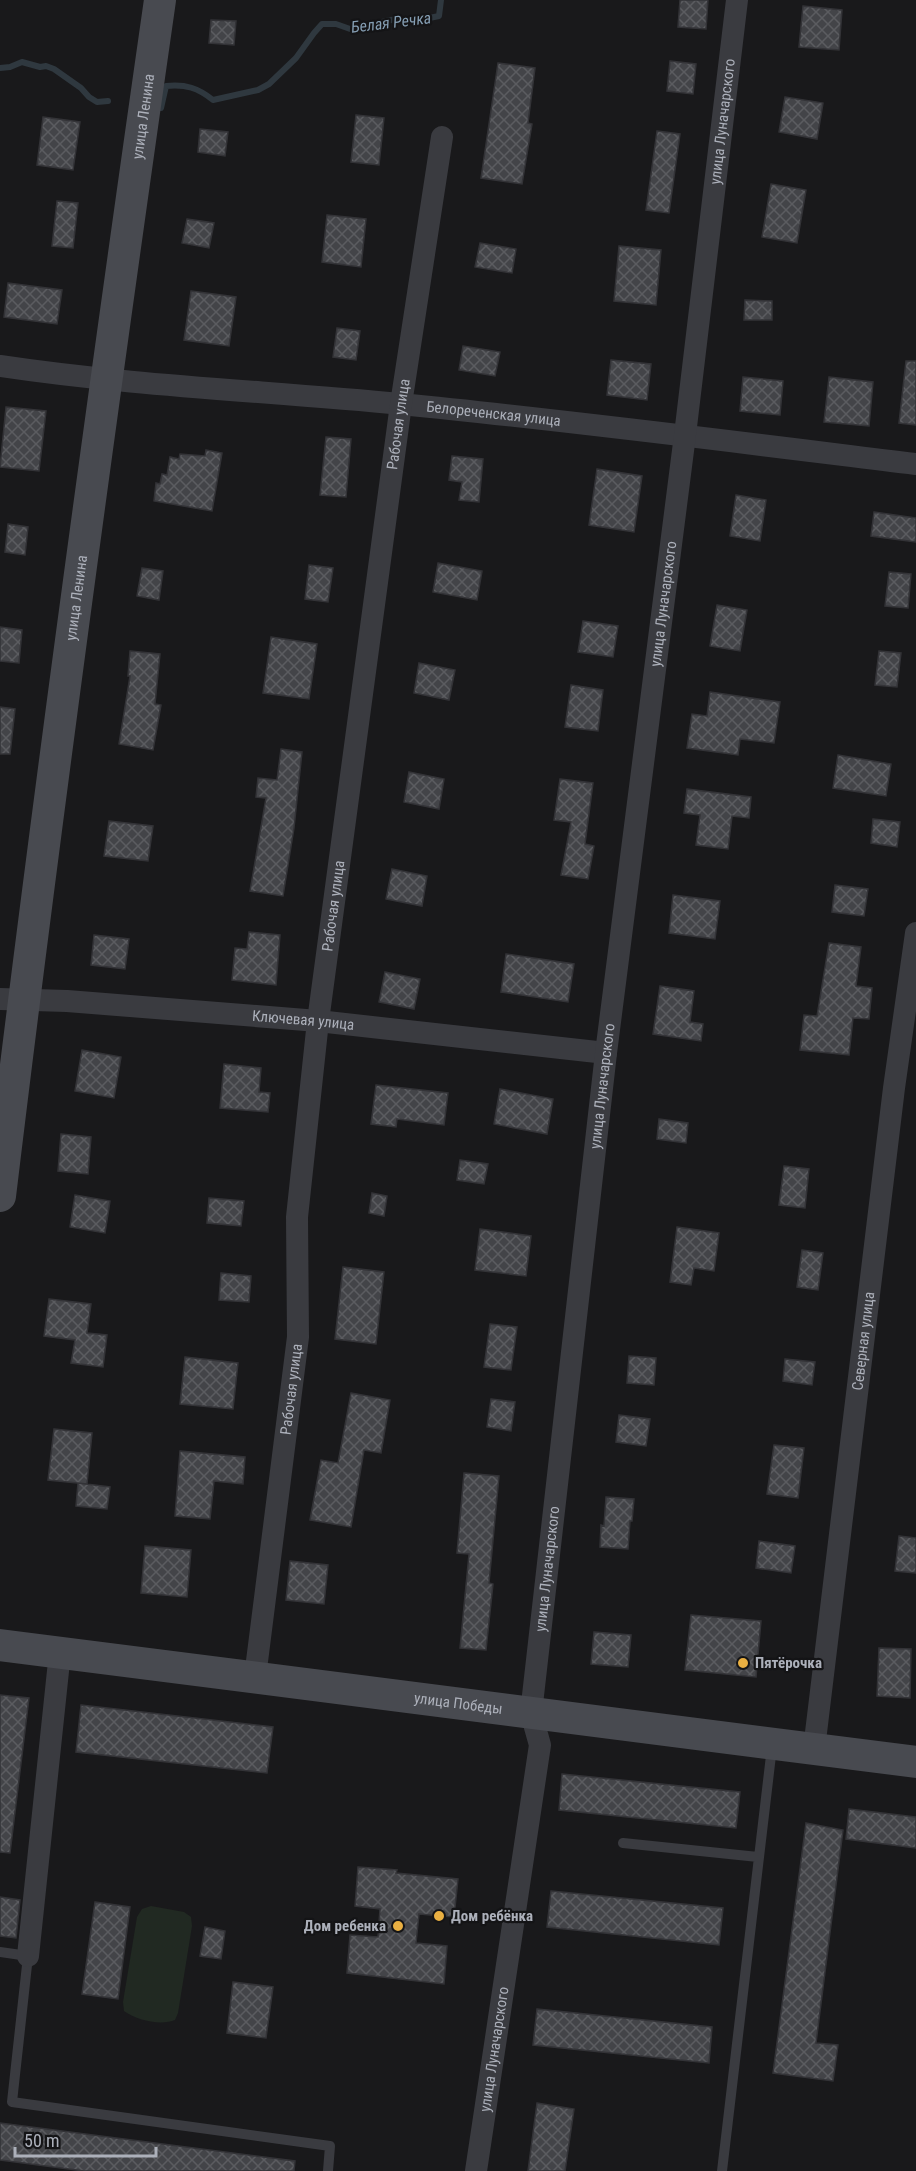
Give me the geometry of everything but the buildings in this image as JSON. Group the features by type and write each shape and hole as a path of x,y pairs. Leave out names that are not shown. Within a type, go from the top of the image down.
{"main road":[{"name":"улица Ленина","path":"0,1196 12,999 106,381 160,0"},
{"name":"улица Победы","path":"0,1645 916,1762"}],"street":[{"name":"улица Луначарского","path":"476,2171 540,1744 531,1713 606,1053 685,435 737,0"},
{"name":"Рабочая улица","path":"255,1677 298,1337 297,1217 318,1021 401,404 442,137"},
{"name":"Белореченская улица","path":"0,366 106,381 401,404 685,435 916,464"},
{"name":"Северная улица","path":"814,1749 905,1089 916,933"},
{"name":"Ключевая улица","path":"12,999 67,1001 318,1021 606,1053"},
{"path":"28,1956 60,1652"}],"lane":[{"path":"722,2171 773,1743"},
{"path":"623,1843 758,1857"},
{"path":"0,1952 28,1956 12,2102 330,2146 328,2171"}],"shaded area":[{"path":"151,1906 184,1912 191,1917 192,1926 178,2013 175,2020 169,2022 149,2021 124,2011 123,2002 137,1917 142,1909"}],"waterway":[{"name":"Белая Речка","path":"161,108 166,86 191,88 213,100 258,90 269,84 296,58 322,24 336,24 353,30 397,19 415,21 439,16 441,0"},
{"name":"Белая Речка","path":"0,68 22,62 40,67 46,66 81,88 97,102 108,101"}],"place":[{"name":"Пятёрочка","path":"743,1663"},
{"name":"Дом ребёнка","path":"439,1916"},
{"name":"Дом ребенка","path":"398,1926"}]}
